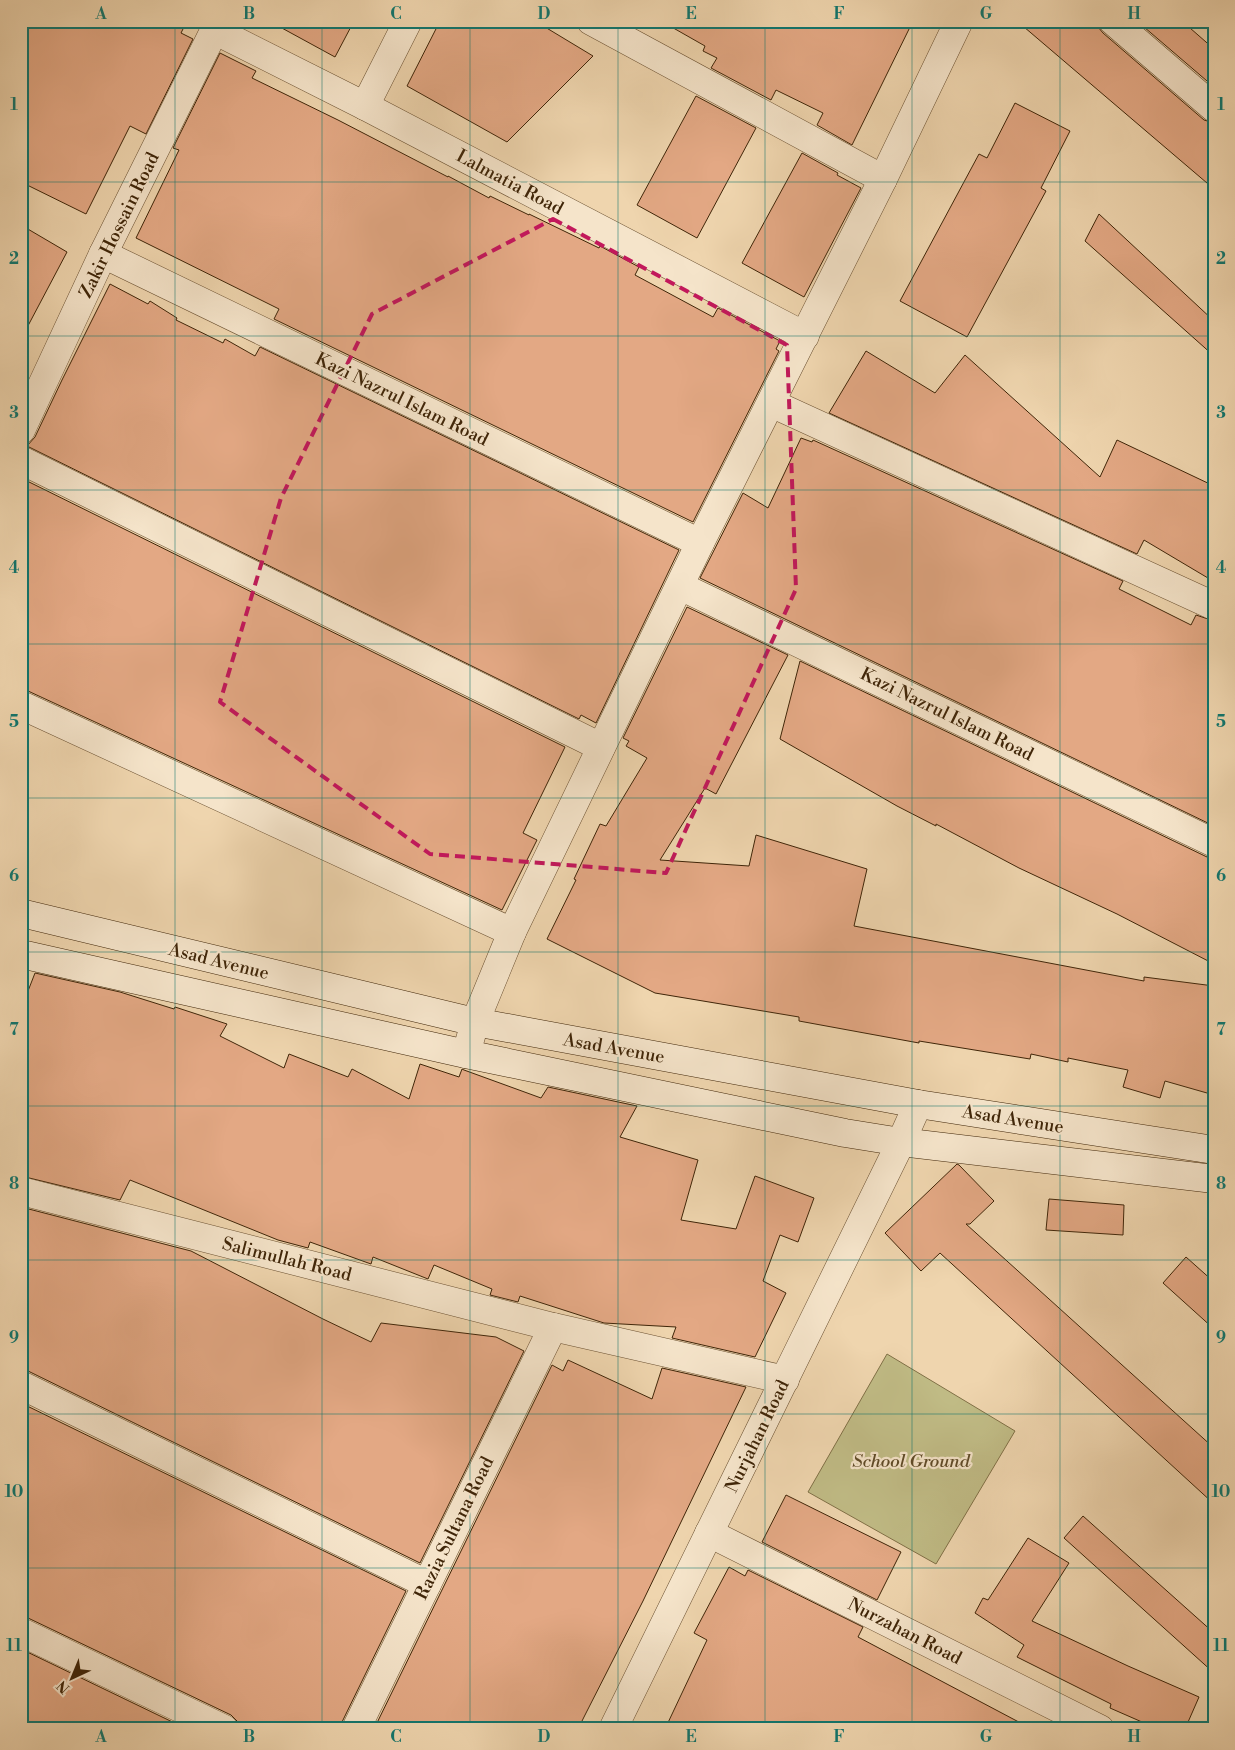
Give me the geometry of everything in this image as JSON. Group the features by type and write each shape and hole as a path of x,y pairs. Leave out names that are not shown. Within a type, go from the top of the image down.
{"street":[{"path":"365,106 408,21"},
{"path":"591,21 883,179"},
{"path":"466,1054 475,1022 512,932 700,543 883,179 959,21"},
{"path":"1113,21 1214,108"},
{"name":"Lalmatia Road","path":"216,26 805,336"},
{"name":"Zakir Hossain Road","path":"21,430 104,254 216,26"},
{"name":"Kazi Nazrul Islam Road","path":"104,254 700,543"},
{"path":"771,403 1214,606"},
{"path":"21,460 601,748"},
{"name":"Kazi Nazrul Islam Road","path":"680,586 1214,843"},
{"path":"21,705 512,932"},
{"name":"Asad Avenue","path":"21,914 475,1022 918,1104 1214,1150"},
{"name":"Asad Avenue","path":"21,954 466,1054 845,1133 901,1142 1214,1180"},
{"name":"Nurjahan Road","path":"613,1729 785,1380 918,1104"},
{"name":"Salimullah Road","path":"21,1191 553,1327 785,1380"},
{"name":"Razia Sultana Road","path":"356,1729 553,1327"},
{"path":"21,1385 426,1584"},
{"name":"Nurzahan Road","path":"709,1533 1100,1729"},
{"path":"21,1632 224,1729"}],"highlighted area":[{"path":"553,219 787,345 796,589 666,873 430,854 220,702 281,498 372,314"}],"green space":[{"name":"School Ground","path":"887,1354 1015,1431 936,1564 808,1492"}],"building":[{"path":"21,21 187,21 181,33 193,39 146,134 130,126 86,214 21,182"},
{"path":"269,21 354,21 335,57"},
{"path":"440,21 535,21 593,56 507,142 407,86"},
{"path":"661,21 913,21 852,145 817,125 823,113 776,90 771,100 711,68 717,58 703,51 705,46"},
{"path":"1017,21 1098,21 1098,27 1103,33 1204,120 1214,123 1214,189"},
{"path":"1137,21 1182,21 1214,49 1214,87"},
{"path":"220,53 256,71 252,78 489,198 490,196 599,248 600,246 639,267 635,275 713,317 718,308 780,341 776,349 779,351 693,522 274,319 279,309 136,238 179,150 173,148"},
{"path":"696,96 756,128 697,238 637,205"},
{"path":"1015,103 1070,131 1041,188 1046,191 967,337 900,301 979,154 987,158"},
{"path":"802,153 861,188 804,297 742,263"},
{"path":"1099,214 1214,321 1214,356 1085,241"},
{"path":"21,225 67,252 21,339"},
{"path":"110,284 148,304 150,301 177,318 176,320 223,343 225,339 255,356 260,347 679,550 596,723 581,715 579,719 27,446 35,437"},
{"path":"866,351 935,393 965,355 1100,477 1117,440 1214,486 1214,589 1210,587 1213,581 1144,540 1137,554 829,413"},
{"path":"801,438 812,442 813,440 1123,581 1119,589 1191,625 1196,615 1214,621 1214,826 700,578 743,493 768,508"},
{"path":"21,478 565,747 523,833 537,840 502,910 28,691 21,690"},
{"path":"687,607 788,655 716,794 705,788 660,860 749,866 756,835 867,869 854,926 1144,981 1144,977 1214,986 1214,1095 1165,1081 1160,1098 1123,1087 1128,1070 1068,1058 1068,1062 1031,1054 1030,1059 919,1041 919,1043 799,1021 799,1017 655,993 547,939 576,880 574,879 600,824 606,826 647,758 626,746 629,741 623,738"},
{"path":"800,661 1207,857 1214,858 1214,964 897,806 780,739"},
{"path":"35,973 120,992 227,1024 220,1036 284,1068 289,1054 348,1077 352,1069 409,1099 420,1064 459,1077 462,1069 541,1098 548,1087 637,1106 620,1137 698,1160 681,1220 736,1229 755,1176 814,1198 798,1242 780,1235 763,1281 786,1293 755,1357 672,1338 676,1327 604,1323 520,1296 518,1302 490,1295 492,1289 434,1265 428,1279 373,1257 371,1264 310,1242 308,1248 278,1240 130,1180 120,1200 21,1176 21,1009"},
{"path":"957,1164 994,1201 970,1224 966,1224 1214,1448 1214,1504 940,1253 921,1271 885,1233"},
{"path":"1049,1199 1124,1205 1123,1235 1046,1230"},
{"path":"21,1207 191,1251 371,1342 381,1323 496,1337 524,1351 420,1563 28,1371 21,1370"},
{"path":"1186,1257 1214,1282 1214,1329 1163,1283"},
{"path":"568,1360 652,1399 662,1368 746,1387 643,1601 578,1729 374,1729 552,1365 563,1371"},
{"path":"21,1403 406,1591 342,1722 341,1729 239,1729 237,1721 231,1715 28,1618 21,1617"},
{"path":"786,1495 901,1552 877,1600 762,1542"},
{"path":"1083,1516 1214,1633 1214,1673 1064,1538"},
{"path":"1028,1538 1069,1563 1032,1621 1199,1697 1185,1729 1158,1729 1110,1708 1111,1704 1017,1657 1024,1645 975,1613 983,1598 988,1600"},
{"path":"729,1567 745,1576 748,1570 863,1627 858,1637 1032,1729 665,1729 707,1640 694,1633"},
{"path":"21,1649 187,1729 21,1729"}]}
